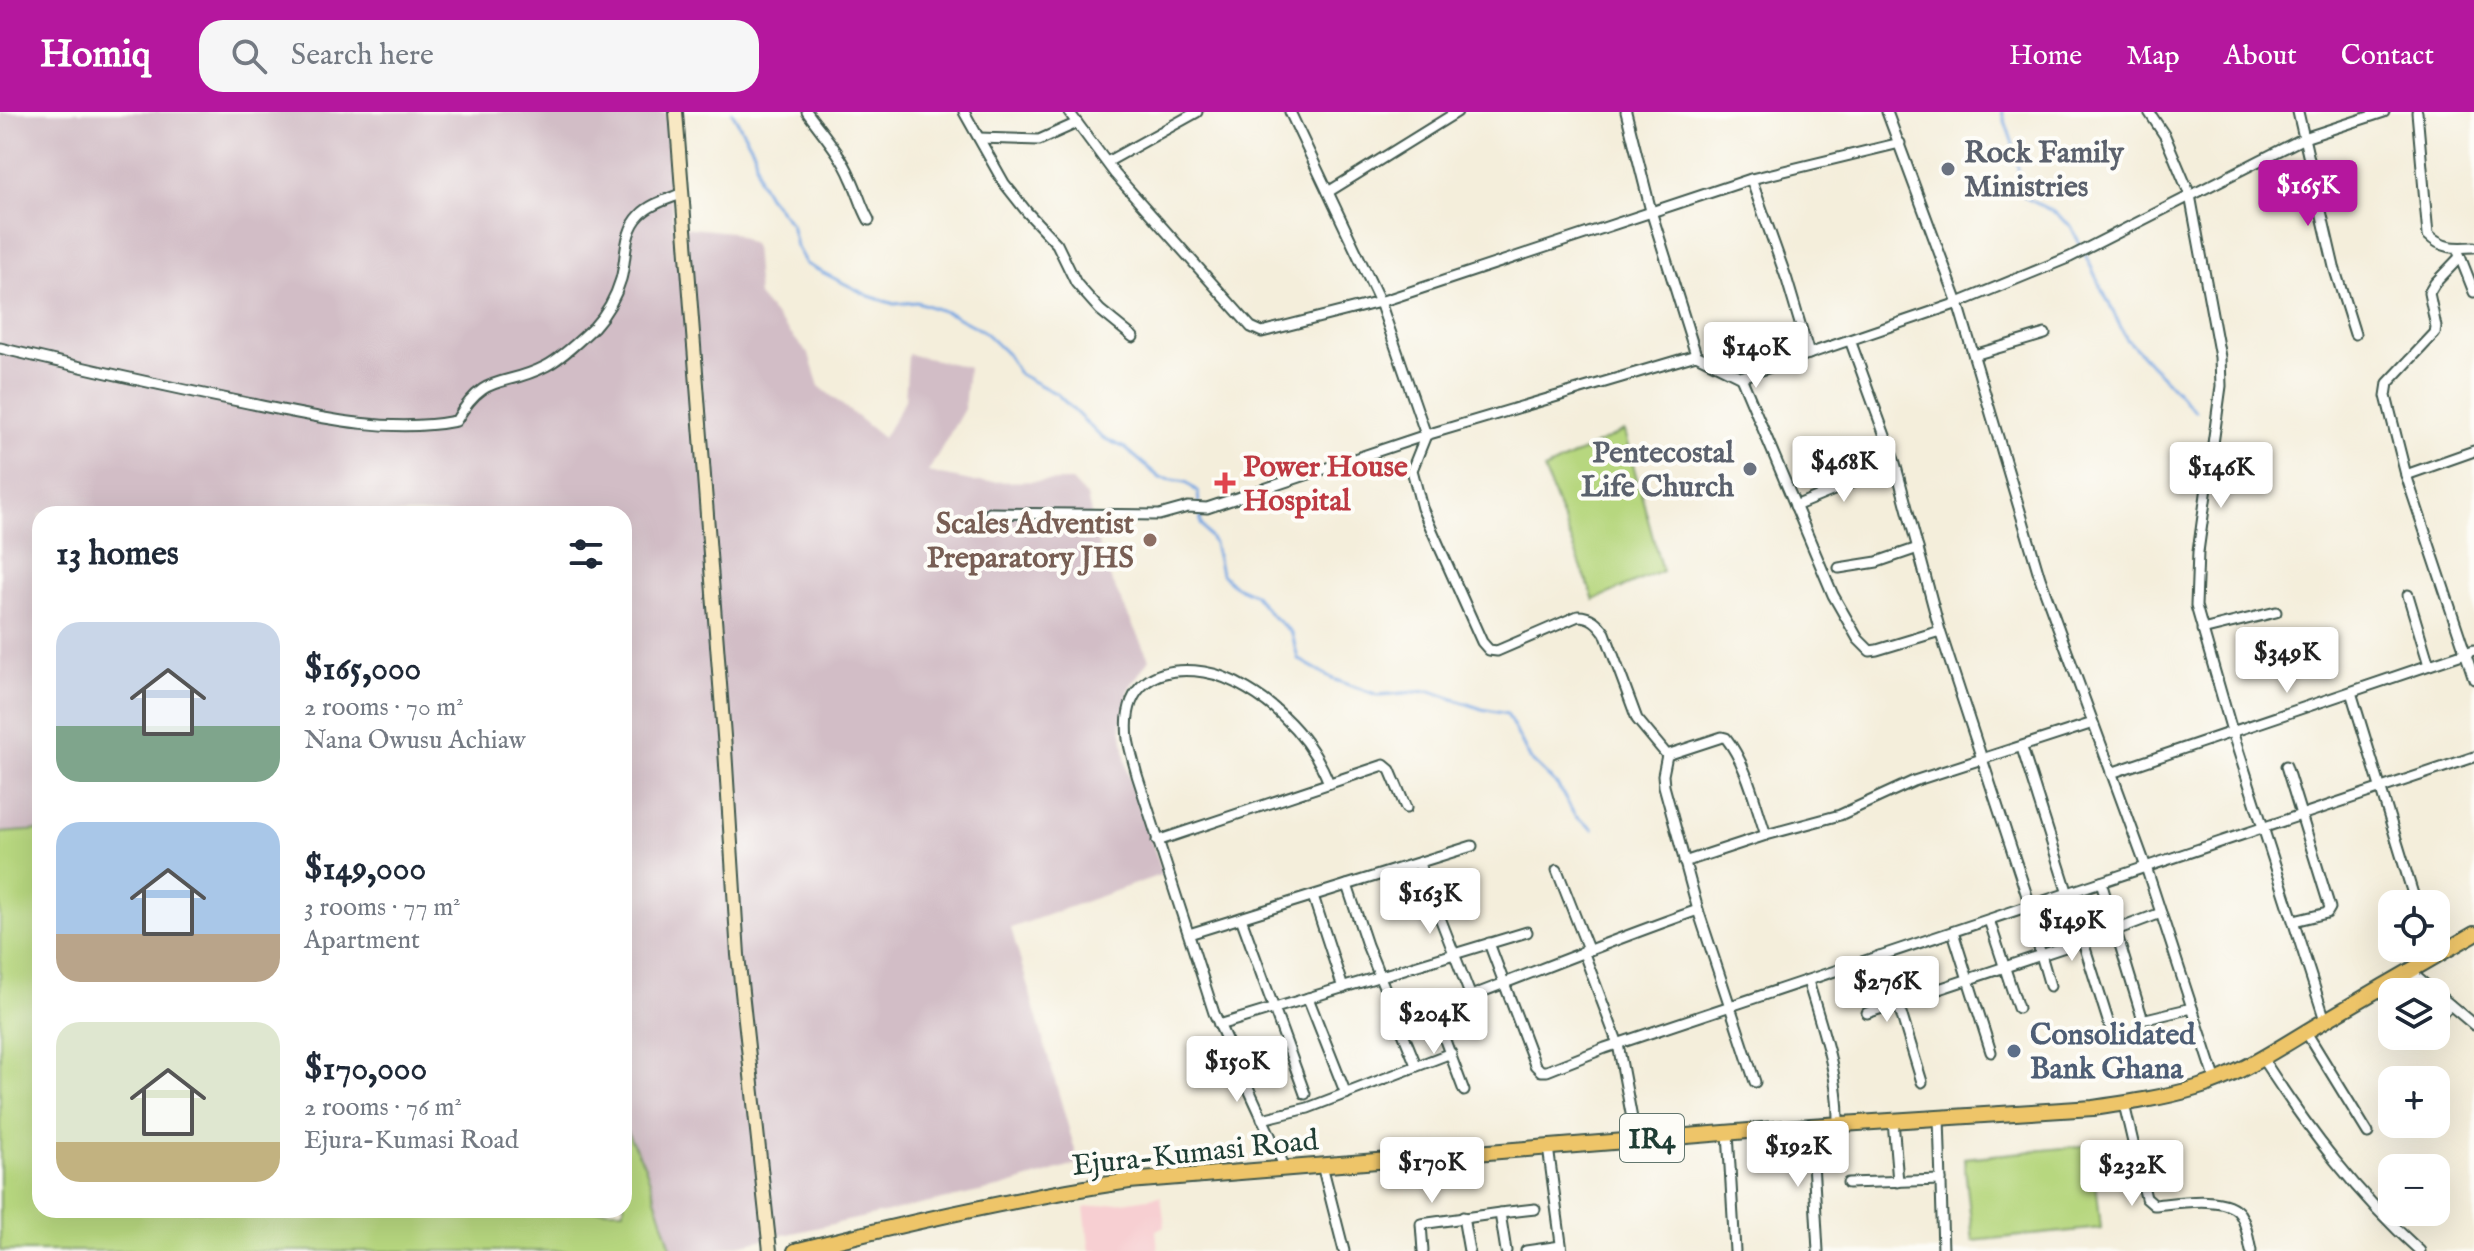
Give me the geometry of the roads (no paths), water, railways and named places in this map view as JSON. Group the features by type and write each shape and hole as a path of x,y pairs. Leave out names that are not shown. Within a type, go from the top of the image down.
{"main road":[{"name":"Ejura-Kumasi Road","path":"2450,945 2474,934"},
{"name":"Ejura-Kumasi Road","path":"795,1251 909,1222 1129,1181 2124,1104 2216,1081 2262,1058 2419,962"}],"street":[{"path":"676,112 738,955 770,1251"},
{"path":"807,112 843,163 869,220"},
{"path":"964,112 1004,183 1057,244 1076,283 1100,310 1133,337"},
{"path":"1069,112 1107,162 1256,331 1262,332 1380,302 1751,179 1900,143"},
{"path":"1107,162 1197,112"},
{"path":"1290,112 1380,302 1426,435 1414,463 1413,477 1422,508 1482,642 1489,650 1497,651 1578,616 1586,616 1605,633 1637,719 1667,755"},
{"path":"1328,192 1457,112"},
{"path":"1626,112 1651,211 1696,355"},
{"path":"1887,112 1958,303 2040,578 2146,867 2216,1081"},
{"path":"2149,112 2165,136 2190,195 2220,357 2221,386 2195,580 2196,606 2232,731 2325,1020"},
{"path":"2298,112 2334,267 2355,334"},
{"path":"1741,377 1958,303 2090,249 2304,138 2384,112"},
{"path":"2417,112 2428,235 2436,243 2459,252 2474,292"},
{"path":"979,138 1039,140 1077,123"},
{"path":"1751,179 1809,354"},
{"path":"0,348 322,418 398,425 438,425 456,421 474,395 485,386 547,366 596,324 612,302 622,279 627,242 638,217 646,210 683,193"},
{"path":"2474,247 2459,252 2429,293 2435,333 2388,383 2386,396 2406,475 2470,652 2474,679"},
{"path":"1974,355 2045,334"},
{"path":"1850,340 1895,463 1940,631 2029,905 2050,986"},
{"path":"990,513 1159,515 1188,507 1207,508 1426,435 1696,355 1741,377 1833,595 1864,647 1870,651 1877,650 1940,631"},
{"path":"2406,475 2474,451"},
{"path":"1795,506 1880,471"},
{"path":"1839,568 1877,562 1918,548"},
{"path":"2408,595 2429,665"},
{"path":"2202,630 2276,612"},
{"path":"2111,773 2470,652"},
{"path":"1285,1168 1219,1025 1157,841 1128,737 1130,711 1138,688 1148,678 1169,672 1204,672 1220,676 1250,692 1283,716 1316,756 1329,783"},
{"path":"2351,692 2412,890"},
{"path":"1684,862 1840,815 1914,781 2093,723"},
{"path":"1667,755 1726,738 1750,787 1766,835"},
{"path":"2022,748 2109,1024"},
{"path":"1667,755 1664,786 1684,862 1755,1082"},
{"path":"1489,943 1535,1065 1541,1071 1547,1071 1618,1044 2474,757"},
{"path":"1157,841 1384,765 1390,770 1406,808"},
{"path":"2286,766 2330,908 2327,913 2294,921"},
{"path":"1189,934 1472,846"},
{"path":"1419,864 1471,997"},
{"path":"1557,870 1618,1044 1636,1140"},
{"path":"2101,882 2142,1017 2146,1019 2192,1008"},
{"path":"1347,885 1367,945 1416,1065"},
{"path":"1313,896 1343,988"},
{"path":"1399,1023 1698,910"},
{"path":"1867,1013 2004,969 2161,913"},
{"path":"1241,918 1305,1094"},
{"path":"1989,920 2018,1008"},
{"path":"1219,1025 1527,932"},
{"path":"1953,932 1991,1052"},
{"path":"1879,956 1898,1003 1922,1082"},
{"path":"2408,970 2417,978"},
{"path":"1808,981 1835,1070 1838,1124"},
{"path":"1308,998 1346,1094"},
{"path":"2450,1005 2474,1025"},
{"path":"1434,1011 1464,1091"},
{"path":"2306,1032 2368,1133"},
{"path":"1262,1119 1308,1108 1451,1053"},
{"path":"2262,1058 2316,1138 2391,1225 2420,1251"},
{"path":"2124,1104 2146,1198 2154,1205 2225,1203 2237,1209 2243,1217 2251,1251"},
{"path":"1939,1117 1943,1251"},
{"path":"1893,1120 1898,1182"},
{"path":"1811,1126 1818,1251"},
{"path":"1728,1133 1735,1251"},
{"path":"1526,1251 1561,1248 1548,1147"},
{"path":"1322,1165 1344,1251"},
{"path":"1848,1183 1941,1180"},
{"path":"1423,1251 1421,1224 1535,1209"},
{"path":"1500,1213 1506,1251"},
{"path":"1463,1217 1469,1251"}],"waterway":[{"path":"732,112 754,151 759,180 791,224 796,246 806,264 869,296 894,304 917,302 951,314 983,331 1007,354 1019,374 1057,394 1101,437 1125,448 1160,478 1186,482 1198,492 1199,504"},
{"path":"2002,112 2013,144 2024,197 2054,212 2071,226 2126,338 2195,411"},
{"path":"1200,511 1201,524 1214,543 1221,573 1233,585 1254,594 1271,615 1292,633 1298,659 1335,680 1378,695 1430,691 1507,714 1530,759 1558,786 1575,816 1593,829"}],"place":[{"name":"Rock Family Ministries","path":"1948,169"},
{"name":"Pentecostal Life Church","path":"1750,469"},
{"name":"Power House Hospital","path":"1225,483"},
{"name":"Scales Adventist Preparatory JHS","path":"1150,540"},
{"name":"Consolidated Bank Ghana","path":"2014,1051"}]}
